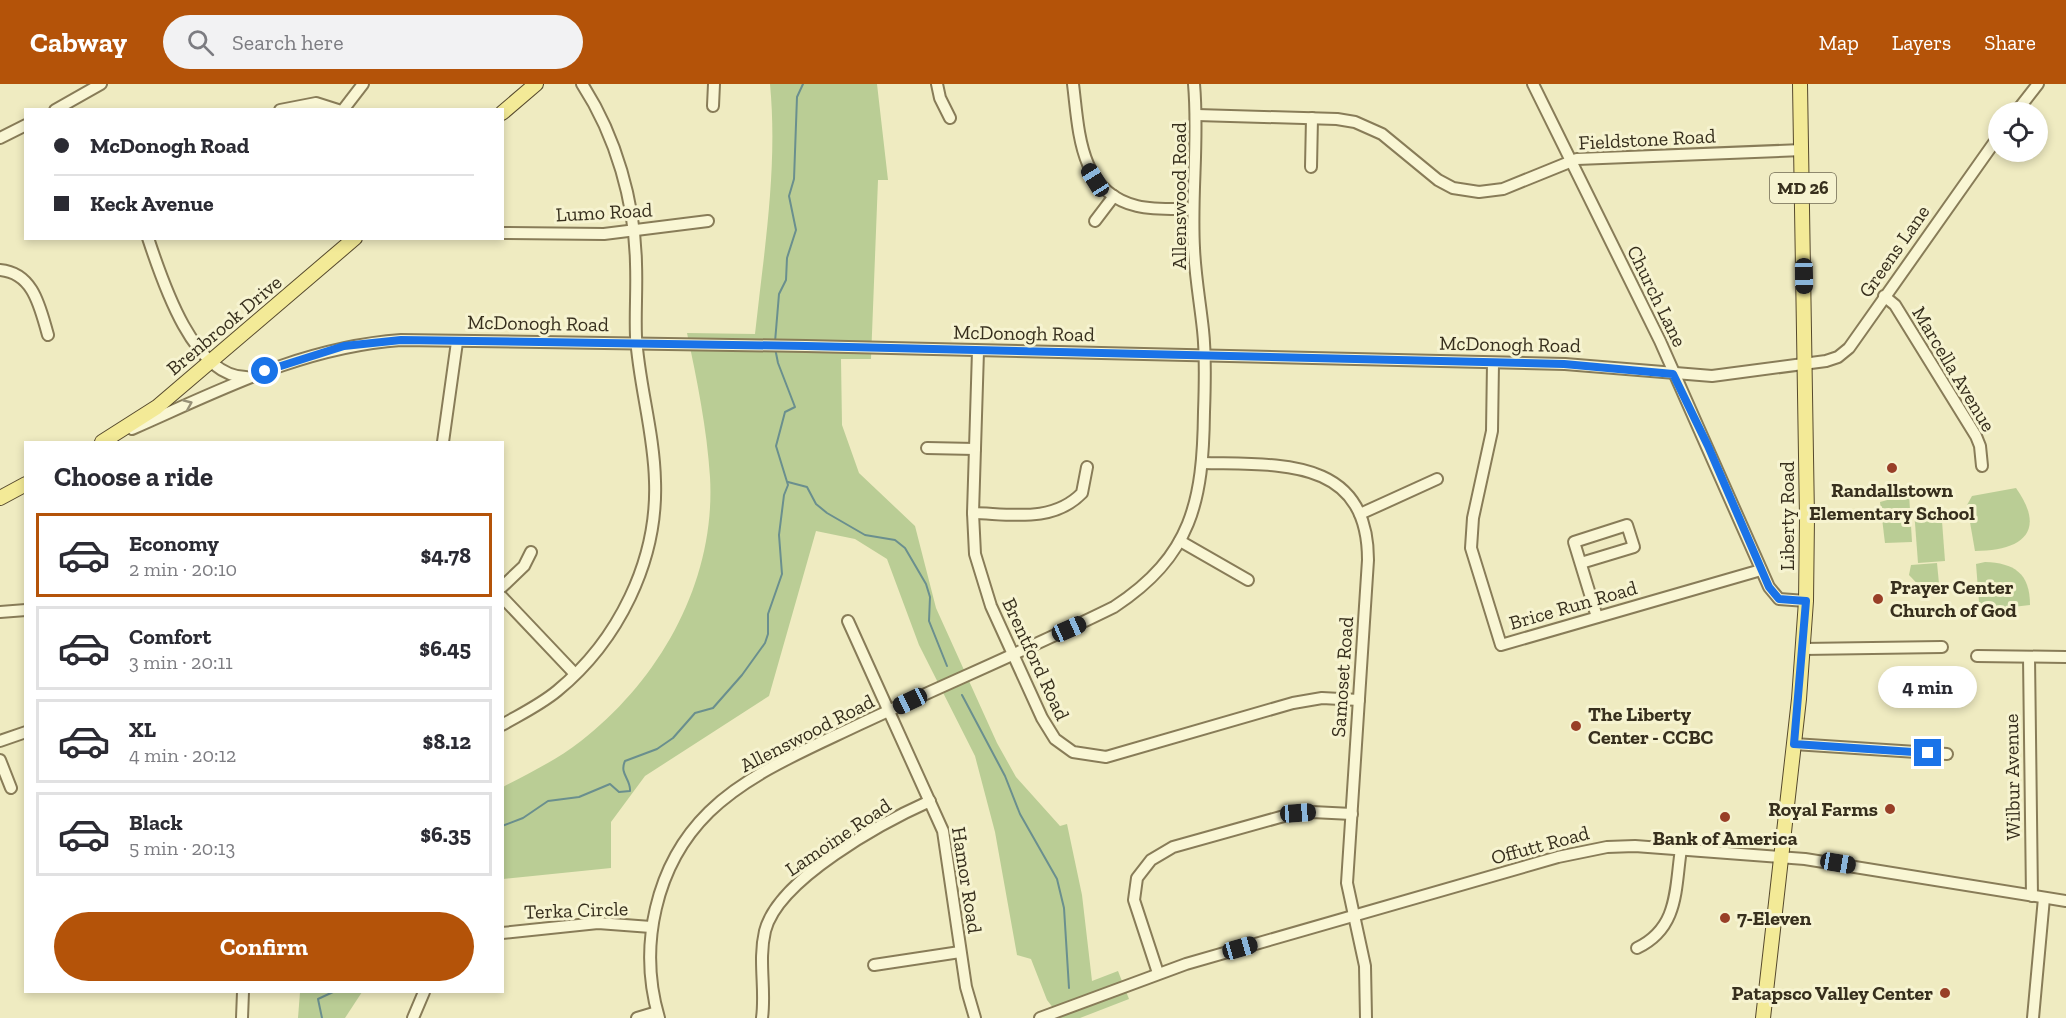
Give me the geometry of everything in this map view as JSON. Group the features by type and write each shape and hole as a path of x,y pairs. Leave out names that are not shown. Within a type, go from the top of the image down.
{"main road":[{"path":"504,111 536,84"},
{"name":"Liberty Road","path":"1763,1018 1794,744 1806,601 1800,84"},
{"name":"Brenbrook Drive","path":"109,439 157,407 353,240"},
{"path":"0,498 24,485"}],"street":[{"path":"59,108 101,84"},
{"path":"345,108 363,84"},
{"path":"504,724 556,692 604,641 617,621 642,569 651,532 655,481 637,344 634,231 624,184 608,133 582,84"},
{"path":"713,106 714,84"},
{"path":"937,84 940,98 950,118"},
{"path":"1073,84 1083,158 1095,180 1114,196 1138,206 1192,209"},
{"name":"Allenswood Road","path":"658,1015 651,975 651,927 666,876 692,832 710,812 754,779 889,711 1087,620 1130,597 1162,567 1180,541 1195,509 1203,463 1205,356 1192,209 1197,115 1194,84"},
{"name":"Church Lane","path":"1533,84 1569,161 1648,316 1769,587 1779,599 1806,601"},
{"path":"2024,102 2038,84"},
{"path":"290,108 316,103 332,108"},
{"name":"Fieldstone Road","path":"1197,115 1336,119 1368,127 1396,144 1438,180 1465,191 1479,192 1503,189 1569,161 1802,150"},
{"path":"1311,167 1312,118"},
{"path":"0,138 24,126"},
{"name":"Greens Lane","path":"1805,365 1826,361 1843,353 1988,151"},
{"path":"1095,221 1114,196"},
{"name":"Lumo Road","path":"504,233 596,234 708,220"},
{"path":"149,240 176,314 212,361 230,376 246,377"},
{"path":"0,270 19,275 27,282 38,300 48,335"},
{"name":"Marcella Avenue","path":"1884,297 1895,305 1976,436 1980,446 1982,466"},
{"name":"McDonogh Road","path":"109,439 246,377 344,346 401,340 766,345 1605,366 1712,376 1805,365"},
{"path":"443,441 457,342"},
{"name":"Brentford Road","path":"978,351 973,536 979,572 1012,654 1049,730 1074,752 1095,757 1117,755 1293,703 1322,698 1359,700"},
{"name":"Brice Run Road","path":"1493,363 1492,431 1473,518 1471,548 1501,645 1761,570"},
{"path":"927,448 975,449"},
{"name":"Samoset Road","path":"1203,463 1283,465 1311,471 1339,487 1360,514 1367,536 1368,560 1347,882 1365,966 1366,1018"},
{"path":"973,513 1037,515 1057,511 1082,493 1087,467"},
{"path":"1360,514 1437,479"},
{"path":"1581,563 1634,547 1627,525 1574,542 1597,617"},
{"path":"1180,541 1248,580"},
{"path":"504,585 524,566 531,552"},
{"path":"504,599 575,674"},
{"path":"0,612 24,610"},
{"name":"Hamor Road","path":"848,621 943,831 960,952 969,1001 975,1018"},
{"path":"1803,649 1942,648"},
{"path":"1977,656 2066,657"},
{"name":"Wilbur Avenue","path":"2028,657 2032,896"},
{"path":"0,741 24,733"},
{"path":"1794,744 1947,754"},
{"path":"0,760 11,788"},
{"name":"Lamoine Road","path":"762,1018 762,947 766,930 781,900 804,878 881,825 930,801"},
{"path":"1158,973 1134,900 1137,878 1151,860 1173,847 1284,816 1312,812 1352,814"},
{"name":"Offutt Road","path":"1047,1017 1158,973 1584,851 1621,846 1838,863 2066,901"},
{"path":"1636,948 1658,935 1669,919 1681,849"},
{"path":"2033,1018 2044,898"},
{"name":"Terka Circle","path":"504,933 598,923 651,927"},
{"path":"874,965 960,952"},
{"path":"242,1018 243,993"},
{"path":"413,1018 424,993"},
{"path":"637,1018 658,1015"}],"green space":[{"path":"770,84 877,84 888,180 878,180 871,359 841,359 842,425 859,473 915,526 936,608 997,743 1016,777 1060,826 1067,824 1082,895 1092,981 1118,971 1129,999 1080,1018 1061,1018 1047,1000 1031,959 1017,955 995,832 975,756 919,645 887,559 855,539 816,531 769,696 645,776 611,822 611,868 504,879 504,786 562,754 610,716 636,688 659,657 678,624 693,589 704,553 709,515 710,477 704,423 687,333 755,334 771,178"},
{"path":"2016,488 2029,517 2029,528 2024,536 2016,543 2005,547 1975,551 1967,505 1972,496"},
{"path":"1909,494 1912,542 1885,543 1880,502"},
{"path":"1941,508 1945,561 1918,563 1914,510"},
{"path":"1985,562 2004,565 2018,572 2027,585 2030,605 1987,610 1979,602 1976,564"},
{"path":"1937,563 1940,594 1928,595 1909,575 1911,565"},
{"path":"300,993 361,993 345,1018 298,1018"}],"waterway":[{"path":"775,342 779,294 786,280 787,258 796,230 789,196 794,179 797,97 803,84"},
{"path":"504,825 523,818 548,801 579,797 610,784 619,792 630,791 623,769 625,761 657,749 673,738 695,713 713,708 742,675 765,643 768,634 768,614 782,574 779,535 784,495 788,485 776,446 785,412 795,407 778,363 775,348"},
{"path":"788,482 807,487 816,504 865,535 895,540 905,548 926,584 930,597 929,621 947,666"},
{"path":"962,695 1005,776 1020,814 1057,879 1064,908 1069,988"},
{"path":"322,1018 318,999 331,993"}],"place":[{"name":"Randallstown Elementary School","path":"1892,468"},
{"name":"Prayer Center Church of God","path":"1878,599"},
{"name":"The Liberty Center - CCBC","path":"1576,726"},
{"name":"Royal Farms","path":"1890,809"},
{"name":"Bank of America","path":"1725,817"},
{"name":"7-Eleven","path":"1725,918"},
{"name":"Patapsco Valley Center","path":"1945,993"}],"route":[{"path":"265,371 303,357 344,346 401,340 806,346 1564,364 1673,374 1690,406 1769,587 1779,599 1806,601 1794,744 1928,753"}]}
